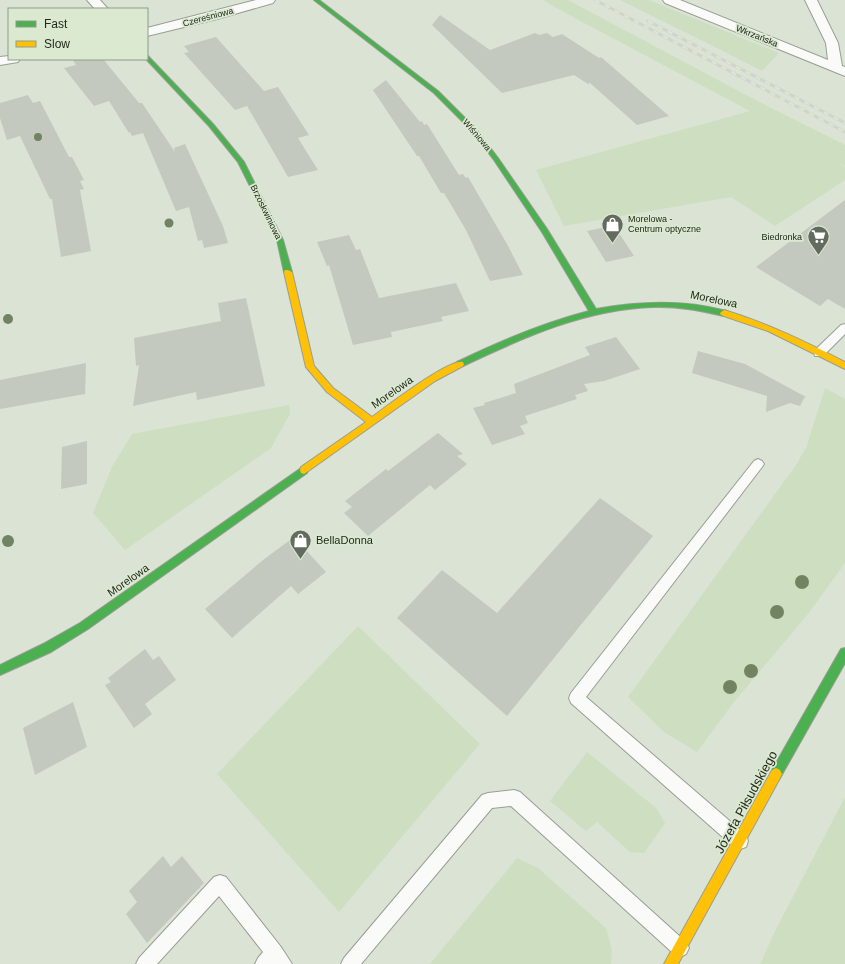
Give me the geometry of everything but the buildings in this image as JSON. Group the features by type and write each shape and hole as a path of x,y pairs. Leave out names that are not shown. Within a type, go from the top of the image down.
{"street":[{"path":"94,0 101,8"},
{"name":"Czereśniowa","path":"148,32 213,16 269,0"},
{"name":"Wiśniowa","path":"316,0 436,92 473,129 496,159 545,231 593,310"},
{"name":"Wkrzańska","path":"669,0 841,70"},
{"path":"811,0 832,43 841,70"},
{"name":"Brzoskwiniowa","path":"148,58 211,125 241,162 280,240 310,367 318,379 335,397 371,422"},
{"name":"Morelowa","path":"0,670 47,648 84,626 432,379 454,367 546,325 593,310 631,304 676,304 701,308 764,325 845,366"},
{"name":"Józefa Piłsudskiego","path":"671,964 807,717 845,653"}],"lane":[{"path":"819,353 845,328"},
{"path":"740,841 576,698 758,464"},
{"path":"350,964 488,801 514,798 680,948"},
{"path":"145,964 220,883 274,960"}],"green space":[{"path":"543,0 568,0 767,106 845,145 845,166 836,162 845,167 845,180 775,226 731,197 564,226 536,170 750,111"},
{"path":"620,0 649,0 779,53 762,71"},
{"path":"825,388 845,399 845,563 808,614 734,702 697,752 664,732 628,697 796,465 806,448"},
{"path":"289,405 290,414 271,448 125,550 93,513 112,467 132,434"},
{"path":"358,626 480,744 339,912 217,774"},
{"path":"587,752 656,808 665,823 644,853 630,852 597,822 586,831 550,801"},
{"path":"845,797 845,964 760,964 776,929"},
{"path":"517,858 538,868 606,928 612,950 611,964 430,964"}],"railway":[{"path":"595,0 845,132"},
{"path":"648,21 845,123"}],"traffic: fast":[{"path":"316,0 436,92 473,129 496,159 545,231 593,311"},
{"path":"148,58 211,125 241,162 280,240 288,272"},
{"path":"460,364 523,335 588,313 621,307 655,304 689,306 724,313"},
{"path":"0,670 47,648 84,626 304,470"},
{"path":"776,774 845,653"}],"traffic: slow":[{"path":"288,272 310,367 330,390 371,421"},
{"path":"724,313 771,330 845,366"},
{"path":"304,470 432,379 460,364"},
{"path":"671,964 776,774"}],"place":[{"name":"Morelowa - Centrum optyczne","path":"612,244"},
{"name":"Biedronka","path":"818,256"},
{"name":"BellaDonna","path":"301,560"}]}
